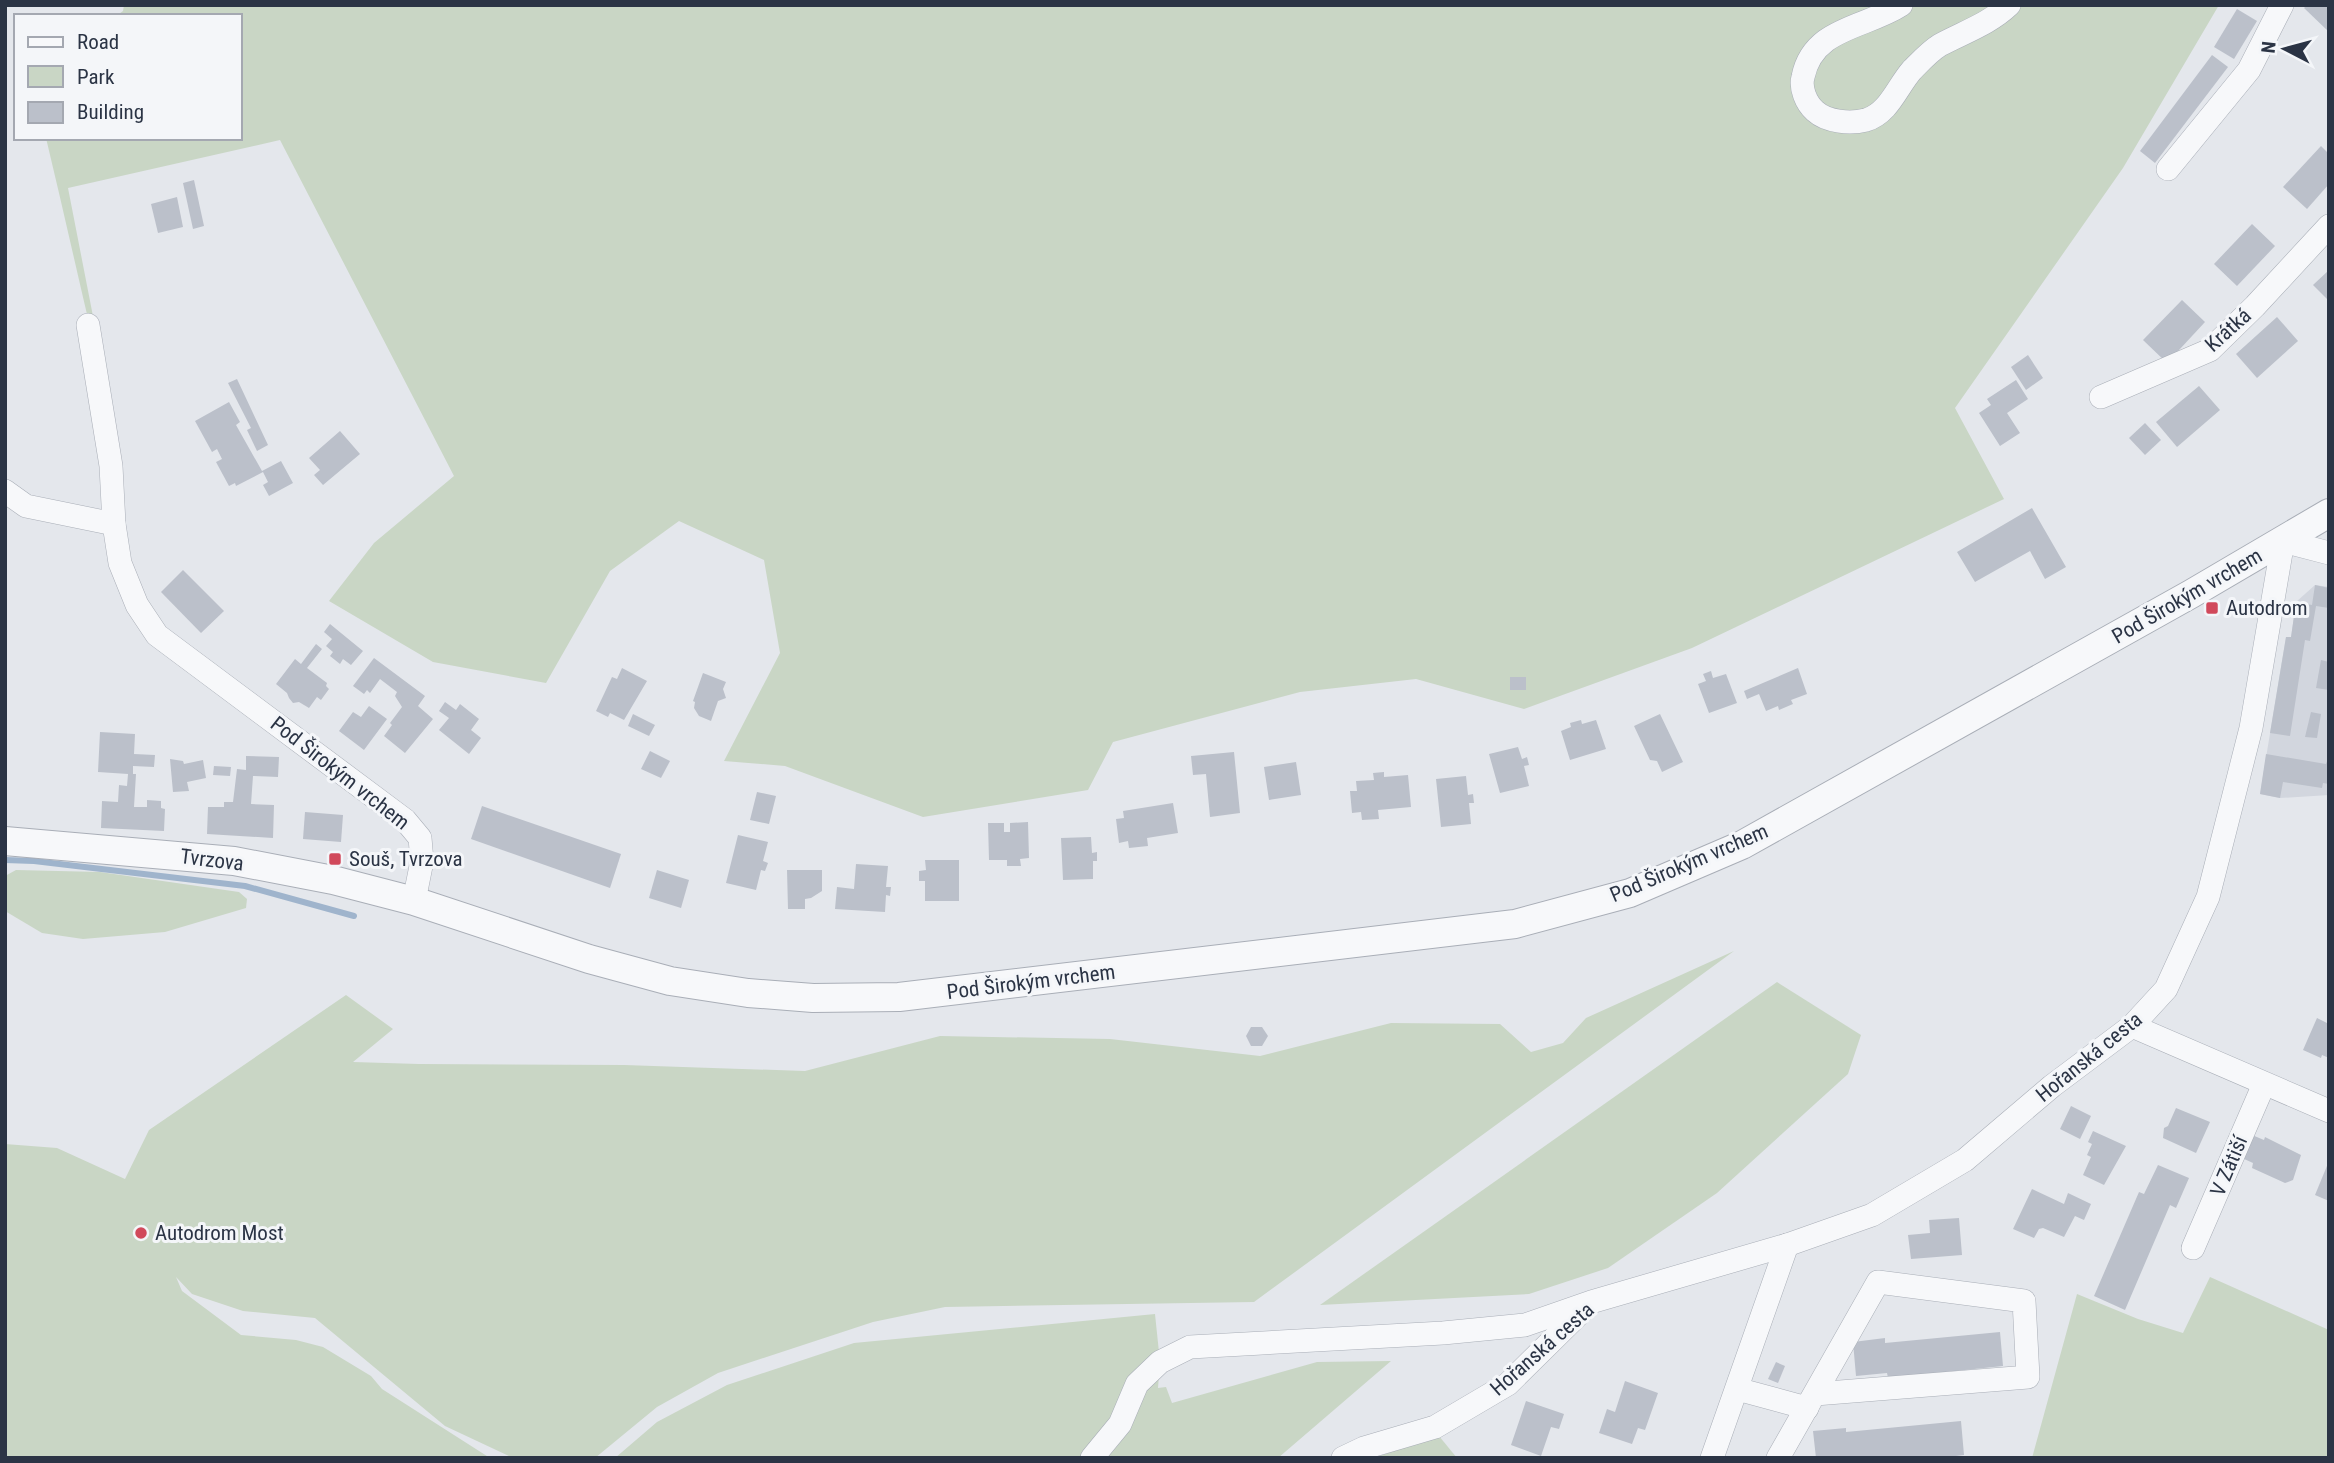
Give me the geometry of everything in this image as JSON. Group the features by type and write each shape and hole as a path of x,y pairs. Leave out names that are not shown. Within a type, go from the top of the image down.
{"street":[{"path":"1901,5 1886,15 1845,28 1818,47 1807,60 1802,81 1808,101 1815,111 1839,121 1867,120 1885,108 1911,72 1937,47 1996,17 2009,5"},
{"path":"2168,169 2249,70 2283,5"},
{"name":"Krátká","path":"2101,397 2210,350 2329,226"},
{"name":"Pod Širokým vrchem","path":"88,325 111,466 114,524 120,562 137,605 157,635 405,820 419,838 422,861 414,901 589,959 670,981 748,993 813,998 899,997 1515,924 1630,892 1742,845 2329,513"},
{"path":"5,491 26,506 114,524"},
{"path":"2283,541 2329,553"},
{"name":"Hořanská cesta","path":"1343,1458 1364,1448 1435,1427 1508,1384 1591,1302 1787,1245 1872,1215 1965,1160 2052,1086 2132,1026 2166,989 2208,897 2251,728 2283,541"},
{"name":"Tvrzova","path":"5,841 234,861 333,880 414,901"},
{"path":"2132,1026 2329,1111"},
{"name":"V Zátiší","path":"2193,1248 2264,1084"},
{"path":"1712,1458 1787,1245"},
{"path":"1737,1389 1811,1401 2028,1377 2024,1301 1878,1282 1811,1401 1778,1458"},
{"path":"1093,1458 1120,1424 1137,1384 1160,1362 1190,1347 1443,1333 1525,1325 1591,1302"}],"shaded area":[{"path":"2315,585 2329,587 2329,795 2280,798 2260,794 2286,637 2291,638 2296,602"}],"green space":[{"path":"124,5 2219,5 2123,168 1955,408 2004,499 1692,648 1524,709 1416,679 1300,692 1113,742 1088,790 923,817 785,766 724,761 780,653 764,560 679,521 610,571 546,683 433,662 329,601 374,543 454,476 280,140 68,188 114,424 46,140 242,140 242,14 119,14 123,11"},
{"path":"16,870 100,872 239,892 247,899 246,908 165,932 83,939 42,933 5,911 5,876"},
{"path":"1734,951 1254,1302 945,1307 873,1322 718,1373 657,1407 595,1458 513,1458 445,1426 315,1318 243,1311 192,1294 176,1277 182,1291 241,1335 296,1340 323,1347 371,1376 382,1389 490,1458 5,1458 5,1144 57,1148 125,1179 149,1130 346,995 393,1029 353,1062 624,1065 805,1071 940,1036 1110,1039 1260,1056 1391,1023 1500,1024 1531,1052 1563,1043 1586,1018"},
{"path":"1777,982 1861,1035 1848,1074 1717,1193 1608,1268 1529,1294 1320,1305"},
{"path":"2210,1277 2329,1330 2329,1458 2032,1458 2077,1294 2138,1319 2183,1333"},
{"path":"1155,1314 1160,1362 1158,1388 1166,1387 1172,1403 1317,1362 1391,1361 1278,1458 615,1458 657,1422 727,1385 854,1343"},
{"path":"1439,1436 1457,1458 1373,1458"}],"building":[{"path":"2307,5 2329,5 2329,32 2304,8"},
{"path":"2237,9 2257,21 2234,59 2214,47"},
{"path":"2212,55 2228,67 2155,163 2140,151"},
{"path":"2321,146 2329,154 2329,184 2307,209 2283,187"},
{"path":"194,180 204,226 193,229 183,183"},
{"path":"177,197 183,227 158,233 151,204"},
{"path":"2252,224 2275,246 2237,286 2214,264"},
{"path":"2329,270 2329,301 2313,285"},
{"path":"2182,300 2205,322 2167,363 2143,340"},
{"path":"2277,317 2298,341 2257,378 2236,354"},
{"path":"2028,355 2043,378 2026,390 2011,367"},
{"path":"237,379 268,445 257,451 247,430 251,428 228,383"},
{"path":"2016,380 2028,399 2007,413 2020,433 2000,446 1979,413 1991,405 1987,399"},
{"path":"2199,386 2220,410 2177,447 2156,422"},
{"path":"229,402 240,422 236,425 262,471 281,461 293,483 269,496 263,485 268,482 263,472 236,486 235,483 229,486 216,462 222,459 217,449 212,452 195,421"},
{"path":"2145,423 2161,440 2145,455 2129,438"},
{"path":"340,431 360,454 323,485 314,475 320,470 309,458"},
{"path":"2032,508 2066,567 2045,579 2030,551 1975,582 1957,552"},
{"path":"183,570 224,611 201,633 161,592"},
{"path":"2315,585 2329,588 2329,608 2316,606 2310,641 2305,640 2290,736 2270,733 2286,637 2291,637 2296,602 2312,605"},
{"path":"330,624 363,651 351,665 343,659 340,664 330,656 333,652 326,646 332,639 324,632"},
{"path":"316,644 322,649 307,668 327,683 329,689 321,700 317,697 309,708 299,702 293,703 287,693 276,684 295,659 301,664"},
{"path":"374,658 425,696 418,706 433,719 405,753 384,736 402,707 395,696 397,692 380,679 370,693 367,690 364,694 353,686"},
{"path":"2321,660 2329,662 2329,690 2316,688"},
{"path":"622,668 647,681 624,720 610,713 608,717 596,711 612,677 617,679"},
{"path":"1798,668 1807,694 1791,700 1793,704 1779,710 1778,706 1766,711 1759,694 1747,699 1744,691"},
{"path":"1711,671 1713,678 1726,674 1737,703 1709,713 1698,684 1706,681 1703,674"},
{"path":"703,673 726,682 723,689 726,698 718,701 711,721 699,716 694,708 693,701"},
{"path":"1510,677 1526,677 1526,690 1510,690"},
{"path":"445,702 456,710 460,704 479,719 471,730 481,738 469,754 439,730 449,718 439,711"},
{"path":"369,706 387,719 364,750 339,731 353,712 361,717"},
{"path":"2311,712 2321,714 2317,738 2305,737"},
{"path":"633,714 655,725 649,736 628,726"},
{"path":"1660,714 1683,762 1662,772 1657,761 1650,760 1634,726"},
{"path":"1581,720 1582,724 1596,720 1606,749 1570,760 1561,731 1571,727 1570,723"},
{"path":"100,732 135,734 134,754 155,755 154,767 133,766 133,774 136,774 134,807 147,807 147,800 161,801 161,808 165,809 164,831 101,828 102,801 118,802 119,785 127,786 128,774 98,772"},
{"path":"1518,747 1522,759 1527,757 1529,765 1524,766 1529,786 1500,793 1489,754"},
{"path":"650,751 670,761 661,778 641,769"},
{"path":"1234,752 1240,813 1210,817 1206,774 1193,775 1191,756"},
{"path":"2266,754 2326,764 2329,756 2329,784 2323,783 2322,788 2283,782 2280,798 2260,794"},
{"path":"246,756 279,757 278,777 253,776 251,804 274,805 273,838 207,834 208,807 224,807 224,802 233,802 237,769 246,770"},
{"path":"170,759 183,761 184,764 203,760 206,778 187,782 189,791 173,792"},
{"path":"1296,762 1301,795 1269,800 1264,767"},
{"path":"214,766 231,767 230,776 213,775"},
{"path":"1384,772 1384,777 1408,775 1411,807 1378,810 1379,819 1362,820 1361,812 1352,813 1350,791 1357,791 1356,781 1374,780 1373,773"},
{"path":"1466,776 1468,795 1473,794 1474,803 1469,803 1471,824 1441,827 1436,779"},
{"path":"757,792 776,796 769,824 750,820"},
{"path":"1173,803 1178,833 1147,838 1148,846 1129,848 1128,841 1119,843 1116,819 1124,818 1123,811"},
{"path":"482,806 621,854 610,888 471,839"},
{"path":"305,812 343,815 341,842 303,839"},
{"path":"1028,822 1029,858 1020,859 1021,866 1007,866 1007,860 989,860 988,823 1004,823 1004,832 1010,832 1010,823"},
{"path":"738,835 768,842 763,861 768,863 765,871 761,870 756,890 726,883"},
{"path":"1091,837 1092,853 1097,852 1097,861 1093,861 1093,879 1063,880 1061,838"},
{"path":"925,860 959,860 959,901 925,901 925,881 919,881 919,871 926,870"},
{"path":"856,864 888,866 886,887 891,887 890,896 886,895 885,912 835,909 837,887 854,889"},
{"path":"657,870 689,880 681,908 649,898"},
{"path":"787,870 822,870 822,891 805,899 805,909 788,909"},
{"path":"2317,1018 2329,1024 2329,1058 2322,1055 2321,1058 2303,1050"},
{"path":"1251,1027 1262,1027 1268,1036 1262,1046 1251,1046 1246,1036"},
{"path":"2071,1106 2091,1116 2080,1139 2060,1129"},
{"path":"2176,1108 2210,1122 2196,1153 2163,1138 2164,1128 2168,1126"},
{"path":"2093,1131 2126,1146 2104,1185 2083,1175 2091,1157 2087,1155 2092,1144 2088,1142"},
{"path":"2252,1135 2264,1140 2265,1137 2301,1155 2293,1180 2285,1183 2252,1168 2253,1163 2242,1158"},
{"path":"2329,1161 2329,1201 2315,1195"},
{"path":"2158,1165 2189,1178 2176,1208 2170,1205 2125,1310 2094,1296 2139,1192 2144,1194"},
{"path":"2032,1189 2064,1204 2068,1193 2091,1204 2084,1220 2075,1216 2064,1237 2043,1228 2039,1229 2034,1238 2013,1229"},
{"path":"1959,1218 1962,1255 1911,1259 1908,1235 1930,1233 1929,1220"},
{"path":"2000,1332 2003,1366 1888,1378 1887,1373 1856,1376 1853,1342 1885,1338 1885,1343"},
{"path":"1776,1362 1785,1366 1778,1383 1768,1379"},
{"path":"1625,1381 1658,1393 1645,1430 1638,1428 1632,1444 1599,1433 1607,1409 1615,1412"},
{"path":"1526,1401 1564,1414 1559,1429 1551,1427 1541,1456 1511,1445"},
{"path":"1961,1421 1964,1455 1940,1458 1816,1458 1813,1431 1846,1428 1846,1432"}],"waterway":[{"path":"5,860 34,861 245,886 354,916"}],"place":[{"name":"Autodrom","path":"2212,608"},
{"name":"Souš, Tvrzova","path":"335,859"},
{"name":"Autodrom Most","path":"141,1233"}]}
